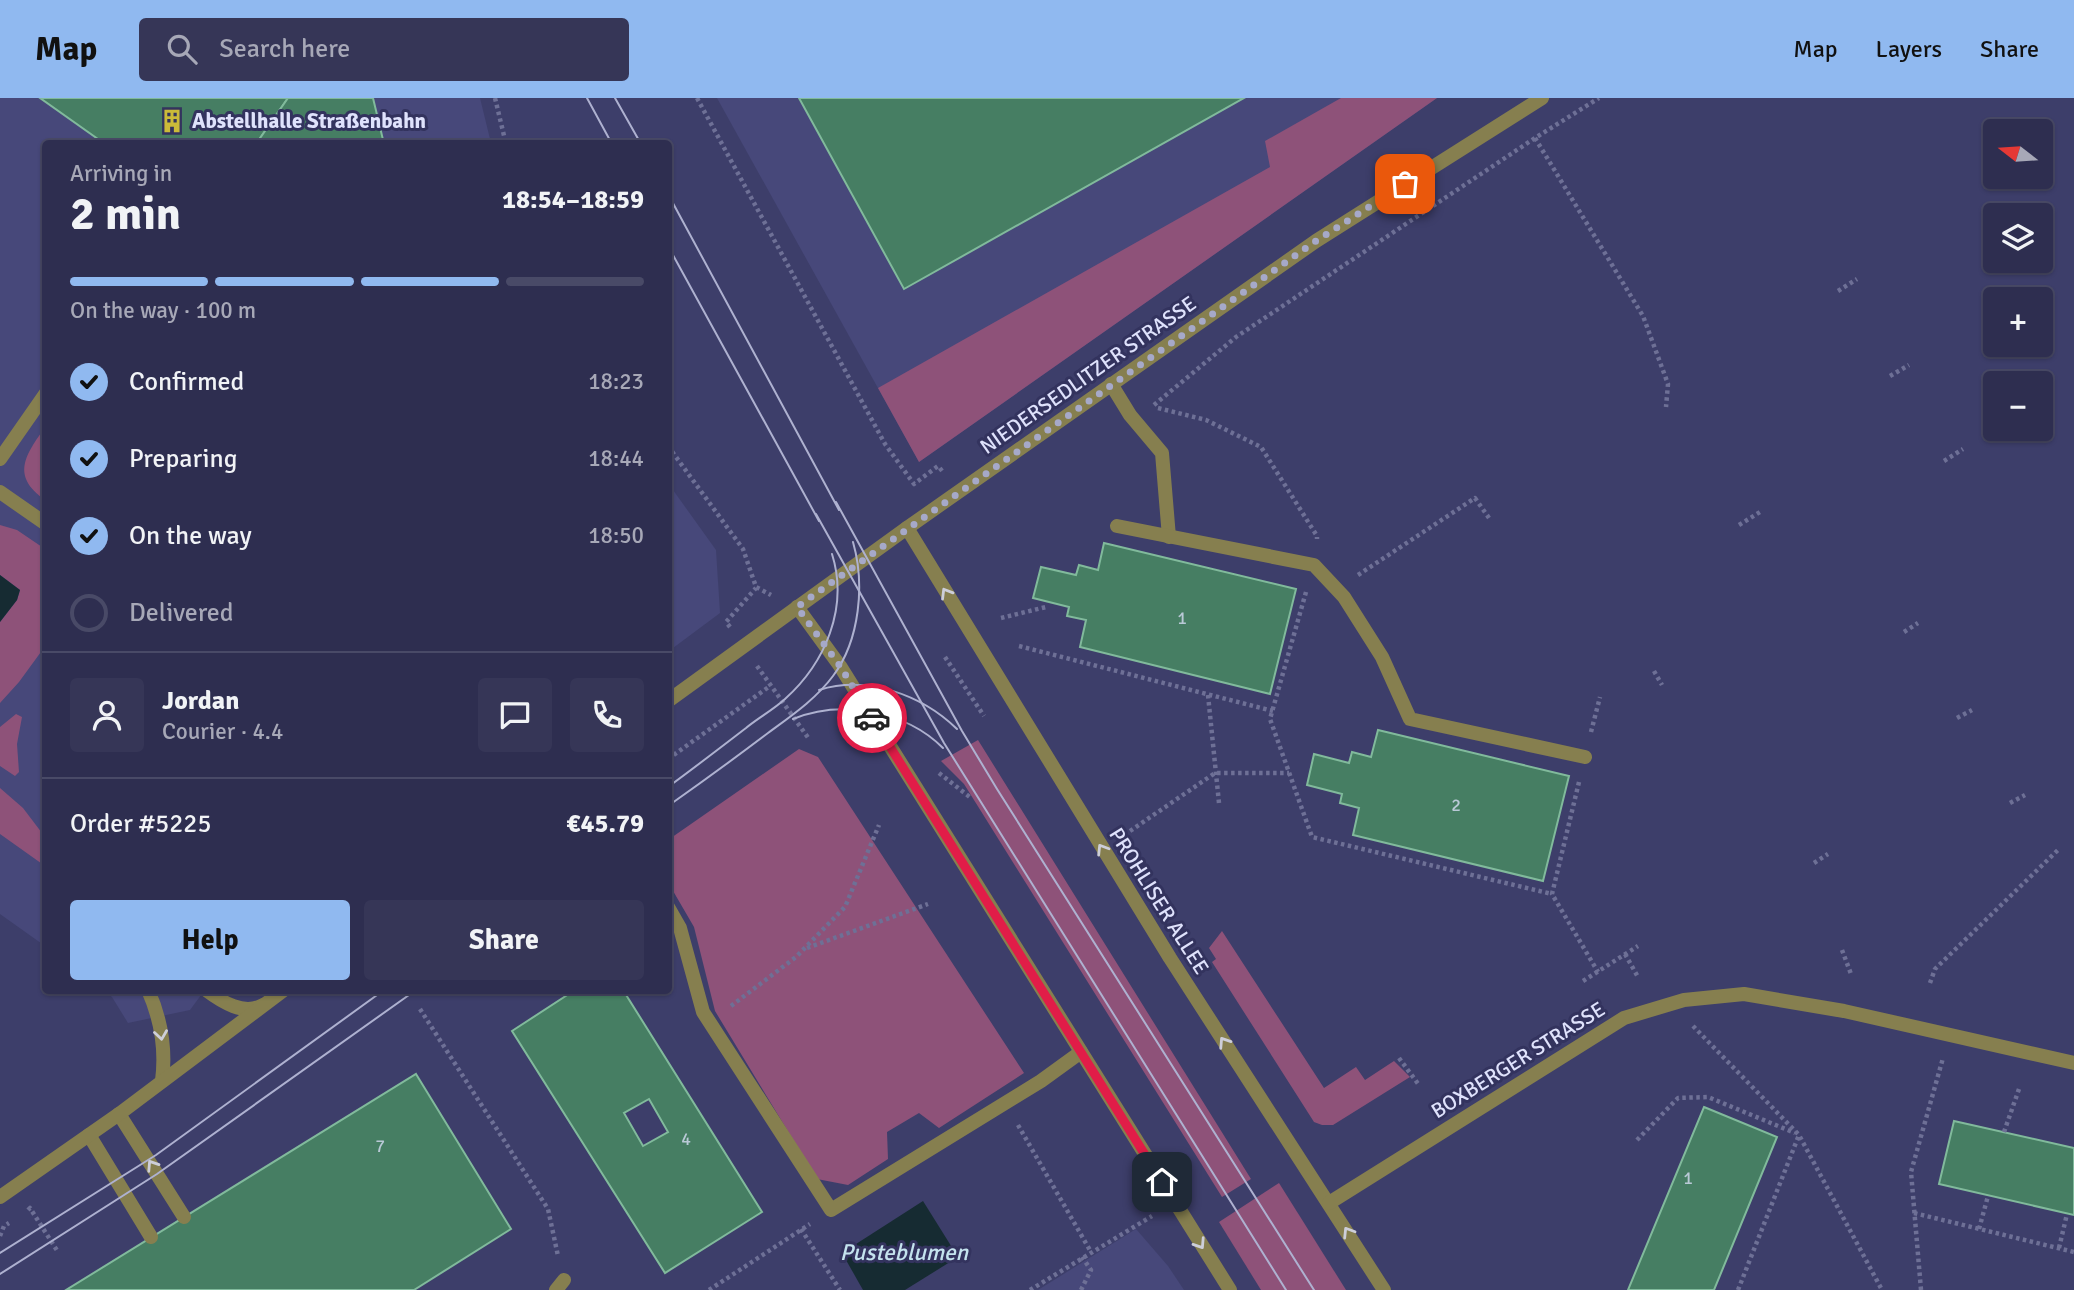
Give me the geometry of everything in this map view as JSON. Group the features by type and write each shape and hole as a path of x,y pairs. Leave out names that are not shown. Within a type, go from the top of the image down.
{"street":[{"name":"NIEDERSEDLITZER STRASSE","path":"672,698 907,528 1316,241 1542,98"},
{"path":"1111,384 1130,415 1162,453 1169,537"},
{"path":"0,459 42,399"},
{"path":"0,492 42,521"},
{"path":"1117,526 1314,565 1337,589 1382,657 1409,719 1585,757"},
{"name":"PROHLISER ALLEE","path":"907,528 1163,946 1384,1290"},
{"path":"797,607 840,666 1230,1290"},
{"path":"672,914 680,928 703,1012 831,1210 1041,1081 1081,1052"},
{"path":"149,994 160,1024 164,1062 162,1081"},
{"path":"212,994 225,1003 243,1009 257,1009 263,1005"},
{"path":"0,1197 119,1114 278,994"},
{"name":"BOXBERGER STRASSE","path":"1329,1203 1623,1018 1684,1000 1744,994 1844,1011 2074,1063"},
{"path":"119,1114 184,1217"},
{"path":"89,1135 151,1237"}],"path":[{"path":"495,98 505,140"},
{"path":"697,98 885,444 914,484 938,466 945,475"},
{"path":"1552,894 1312,836 1270,719 1314,565 1317,536 1261,447 1206,420 1152,407 1236,337 1535,138 1600,98"},
{"path":"1535,138 1643,316 1668,384 1666,407"},
{"path":"1838,291 1857,279"},
{"path":"1890,376 1909,365"},
{"path":"1944,461 1963,449"},
{"path":"672,451 743,549 756,587"},
{"path":"1337,589 1475,498 1489,518"},
{"path":"1739,525 1759,512"},
{"path":"1001,618 1046,607"},
{"path":"1904,632 1918,623"},
{"path":"1019,646 1273,711"},
{"path":"945,657 984,716"},
{"path":"1654,671 1662,685"},
{"path":"672,756 770,685"},
{"path":"1208,695 1219,803"},
{"path":"1598,972 1552,894 1600,696"},
{"path":"1957,718 1972,709"},
{"path":"930,766 971,799"},
{"path":"1130,831 1215,774 1289,773"},
{"path":"2010,803 2025,795"},
{"path":"710,1022 796,957 845,907 879,825"},
{"path":"1930,983 1934,969 2060,848"},
{"path":"1814,863 1828,855"},
{"path":"803,949 928,904"},
{"path":"1583,981 1638,946"},
{"path":"1842,950 1851,974"},
{"path":"1625,954 1638,977"},
{"path":"420,1009 548,1209 560,1285"},
{"path":"1691,1025 1799,1135 1882,1290"},
{"path":"1922,1290 1912,1172 1950,1034"},
{"path":"1399,1058 1419,1085"},
{"path":"2004,1132 2020,1089"},
{"path":"1637,1140 1678,1098 1708,1097 1799,1135"},
{"path":"1005,1102 1091,1252"},
{"path":"1738,1290 1799,1135"},
{"path":"1979,1229 1988,1196"},
{"path":"21,1214 30,1208 58,1252"},
{"path":"709,1290 831,1210"},
{"path":"1914,1213 2074,1252"},
{"path":"2059,1248 2067,1214"},
{"path":"1030,1290 1152,1216"},
{"path":"0,1236 4,1226 13,1220"},
{"path":"802,1230 840,1290"},
{"path":"1081,1290 1091,1270 1083,1257"}],"shaded area":[{"path":"0,98 480,98 490,140 42,140 42,944 0,914"},
{"path":"717,98 1437,98 919,462"},
{"path":"1341,98 1437,98 919,462 878,388 1270,167 1265,141"},
{"path":"42,432 42,498 34,491 25,473 27,456"},
{"path":"672,489 716,550 720,613 672,649"},
{"path":"0,525 17,530 42,547 42,650 0,703 0,622 17,600 20,590 0,575"},
{"path":"16,714 22,717 17,744 19,772 15,776 0,766 0,727"},
{"path":"978,740 1251,1179 1222,1197 964,784 941,761"},
{"path":"799,749 818,757 1024,1073 939,1128 919,1113 887,1132 888,1159 848,1185 817,1179 715,1011 694,927 672,889 672,837"},
{"path":"0,788 23,808 42,833 42,864 0,834"},
{"path":"1222,931 1324,1088 1356,1067 1365,1080 1394,1061 1410,1077 1333,1125 1314,1122 1212,962 1216,959 1209,948"},
{"path":"108,994 202,994 190,1010 128,1023"},
{"path":"1279,1183 1346,1290 1261,1290 1219,1222"},
{"path":"1136,1229 1168,1266 1184,1290 1038,1290"}],"water":[{"path":"0,575 20,590 17,600 0,622"},
{"name":"Pusteblumen","path":"923,1201 958,1257 905,1290 863,1290 842,1253"}],"building":[{"name":"Abstellhalle Straßenbahn","path":"40,98 288,98 259,140 99,140"},
{"name":"Abstellhalle Straßenbahn","path":"288,98 373,98 383,140 259,140"},
{"path":"799,98 1244,98 904,289"},
{"path":"1104,543 1296,589 1270,694 1080,647 1086,620 1067,616 1069,607 1033,598 1041,567 1076,575 1079,565 1098,570"},
{"path":"1378,730 1569,776 1543,881 1353,835 1359,808 1340,803 1342,794 1307,785 1314,754 1349,763 1352,752 1371,757"},
{"path":"569,994 626,994 762,1212 665,1273 512,1031","holes":["649,1099 668,1132 643,1146 624,1113"]},
{"path":"416,1074 511,1229 414,1290 66,1290"},
{"path":"1704,1107 1777,1137 1714,1290 1628,1290"},
{"path":"1954,1121 2074,1148 2074,1215 1939,1184"}],"tram line":[{"path":"587,98 610,140"},
{"path":"615,98 639,140"},
{"path":"672,201 839,510"},
{"path":"672,253 819,521"},
{"path":"836,502 962,731 997,789 1314,1290"},
{"path":"816,514 944,743 1286,1290"},
{"path":"672,803 794,714 833,676 849,646 858,611 859,576 853,542"},
{"path":"672,784 780,703 812,669 830,633 835,614 837,574 832,554"},
{"path":"819,690 856,685 893,691 928,706 957,729"},
{"path":"793,719 832,710 872,712 911,725 943,748"},
{"path":"0,1253 156,1155 378,994"},
{"path":"0,1274 157,1174 410,994"}],"way so far":[{"path":"872,718 840,666 797,607 1316,241 1405,184"}],"place":[{"name":"Abstellhalle Straßenbahn","path":"172,121"}],"route":[{"path":"872,718 1162,1182"}]}
